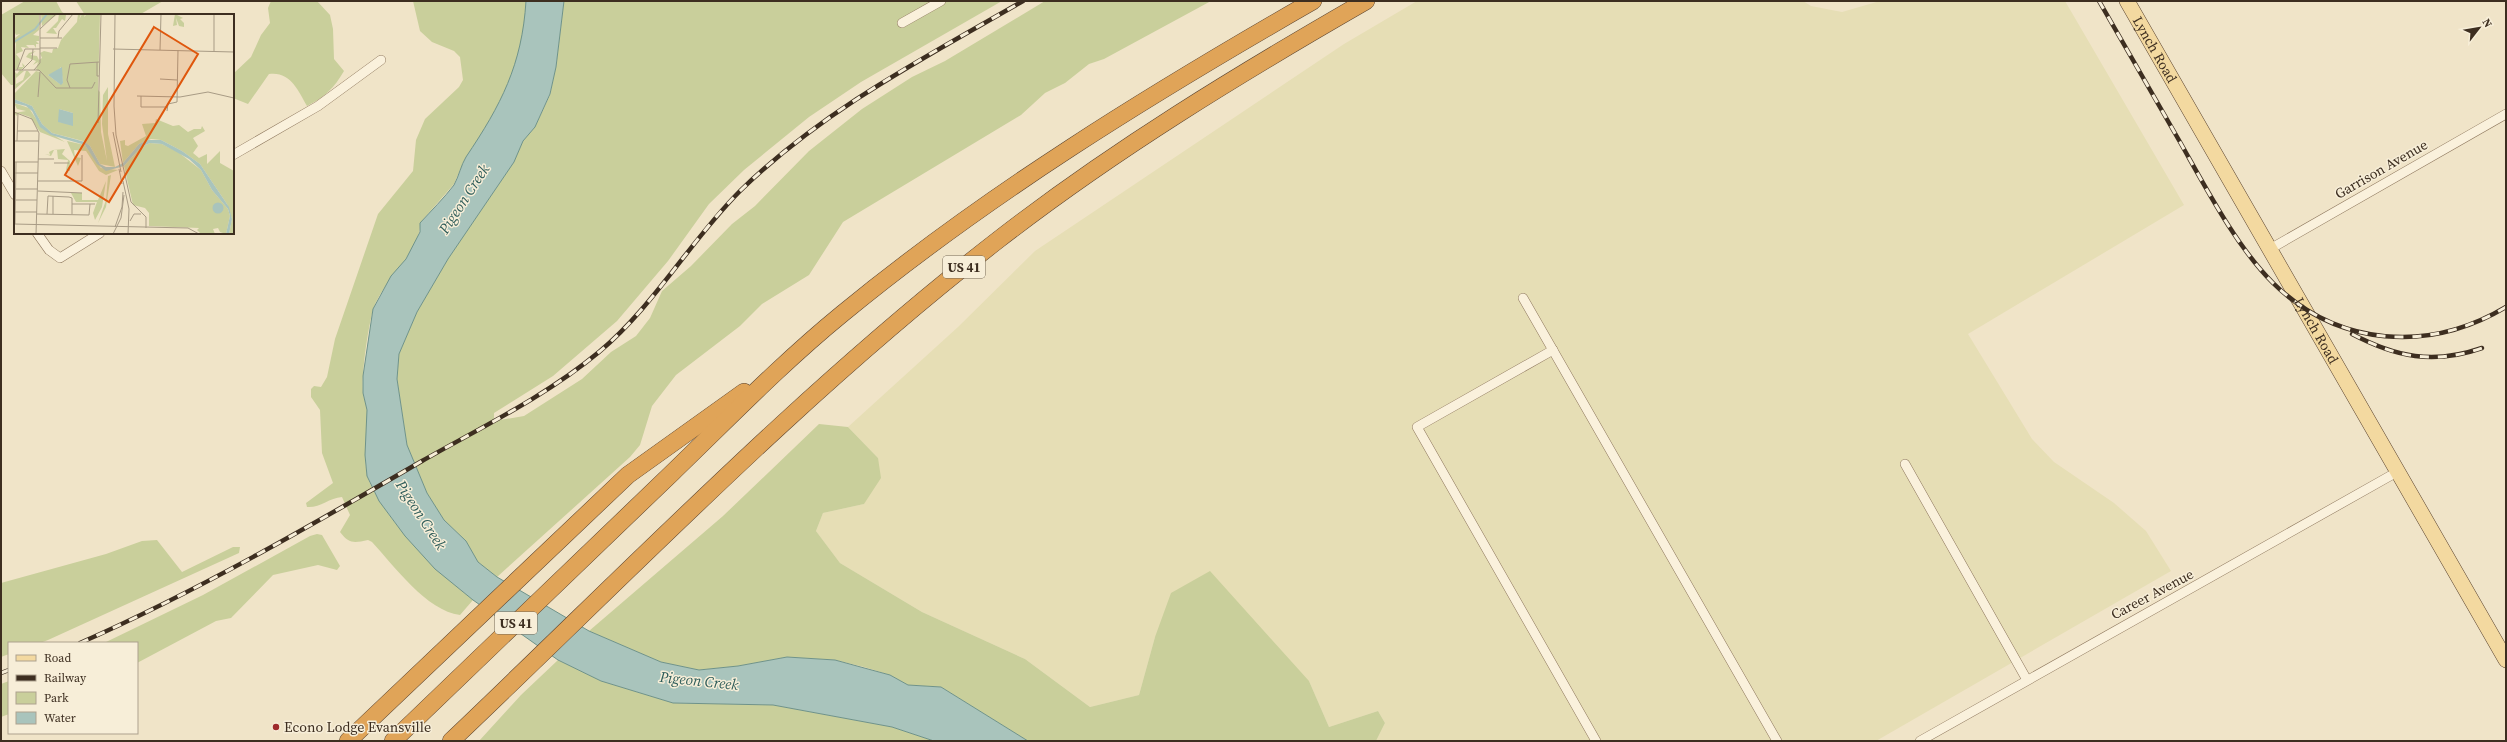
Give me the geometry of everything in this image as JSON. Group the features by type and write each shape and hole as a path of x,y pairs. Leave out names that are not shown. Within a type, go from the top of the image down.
{"highway":[{"name":"US 41","path":"393,741 791,358 884,281 969,215 1130,109 1220,53 1313,1"},
{"name":"US 41","path":"451,741 839,372 999,240 1099,167 1179,113 1366,1"},
{"path":"348,741 628,475 791,358"}],"main road":[{"name":"Lynch Road","path":"2127,1 2506,660"}],"street":[{"path":"902,23 940,1"},
{"path":"234,154 318,106 382,60"},
{"name":"Garrison Avenue","path":"2270,249 2506,114"},
{"path":"1,171 14,193"},
{"path":"38,234 49,250 60,258 98,234"},
{"path":"1523,298 1777,741"},
{"path":"1553,350 1417,427 1596,741"},
{"path":"1905,464 2027,680"},
{"name":"Career Avenue","path":"1920,741 2196,587 2397,472"}],"shaded area":[{"path":"1417,1 1803,1 1811,6 1842,12 1880,1 2065,1 2184,205 1968,334 2032,439 2054,462 2114,503 2146,531 2171,571 1876,741 1376,741 1385,723 1378,711 1329,727 1309,681 1155,637 1139,695 1090,707 1025,659 922,612 840,563 816,531 823,513 864,504 878,458 848,427 958,327 1035,251 1344,44"}],"green space":[{"path":"25,1 56,1 62,12 65,14 14,14 14,85 11,85 1,73 1,15"},
{"path":"76,1 163,1 141,14 84,14"},
{"path":"271,1 317,1 330,15 333,29 334,59 344,71 328,92 307,106 297,88 283,75 276,74 269,74 248,104 234,98 234,73 251,57 261,35 270,23 268,8"},
{"path":"413,1 526,1 525,28 512,79 488,126 465,159 454,184 420,223 419,234 408,256 384,288 378,299 371,318 364,364 363,394 367,411 365,459 368,480 387,512 406,537 438,570 473,600 460,615 448,612 423,596 401,575 372,542 368,540 352,542 343,536 340,532 350,515 342,497 312,507 307,507 306,503 333,483 322,453 320,410 311,397 311,389 314,386 321,387 327,377 335,339 378,214 413,171 416,140 425,119 459,87 463,80 460,57 454,51 432,42 420,31"},
{"path":"564,1 1002,1 861,82 809,117 744,170 709,204 668,261 617,321 553,376 494,413 494,421 524,416 582,379 611,352 636,336 650,318 662,291 691,266 732,224 755,206 809,151 862,109 912,77 945,61 1045,1 1211,1 1104,59 1089,64 1065,83 1045,93 1021,115 843,222 809,275 762,304 740,326 676,375 652,406 640,445 630,457 497,577 478,562 466,541 444,520 427,493 407,445 397,379 399,354 417,312 448,259 514,162 523,141 535,127 550,95 556,67"},
{"path":"819,424 848,427 878,458 881,478 864,504 823,513 816,531 840,563 922,612 1025,659 1090,707 1139,695 1155,637 1171,593 1210,571 1309,681 1329,727 1378,711 1385,723 1376,741 1028,741 941,687 908,685 890,675 864,667 835,660 787,657 738,666 699,670 661,662 589,631 723,516"},
{"path":"317,534 322,535 340,566 337,570 318,565 273,575 231,618 216,621 138,662 138,642 106,642 203,595 310,536"},
{"path":"157,540 182,572 233,547 240,547 239,553 48,640 43,642 8,642 8,654 1,657 1,583 106,554 142,541"},
{"path":"558,660 601,681 673,703 773,705 892,727 934,741 479,741 521,695"},
{"path":"8,681 8,714 1,717 1,684"}],"water":[{"name":"Pigeon Creek","path":"526,1 564,1 556,67 550,94 535,127 523,141 514,162 448,259 417,312 399,354 397,379 407,445 427,493 444,520 466,541 478,562 497,577 589,631 661,662 699,670 738,666 787,657 835,660 890,675 908,685 941,687 1028,741 934,741 892,727 773,705 673,703 601,681 558,660 473,600 435,569 405,536 379,501 367,476 365,455 367,410 363,393 363,376 373,309 391,276 406,259 420,232 420,223 454,185 464,160 490,120 508,84 520,45"}],"railway":[{"path":"82,642 211,580 338,510 536,397 557,383 579,368 619,334 655,294 722,210 740,191 772,162 805,135 840,110 912,65 1023,1"},
{"path":"2099,1 2222,216 2259,268 2273,283 2299,304 2326,320 2355,331 2385,336 2416,336 2446,332 2477,322 2506,307"},
{"path":"2352,334 2384,348 2415,356 2447,356 2482,348"},
{"path":"1,673 8,670"}],"place":[{"name":"Econo Lodge Evansville","path":"276,727"}]}
